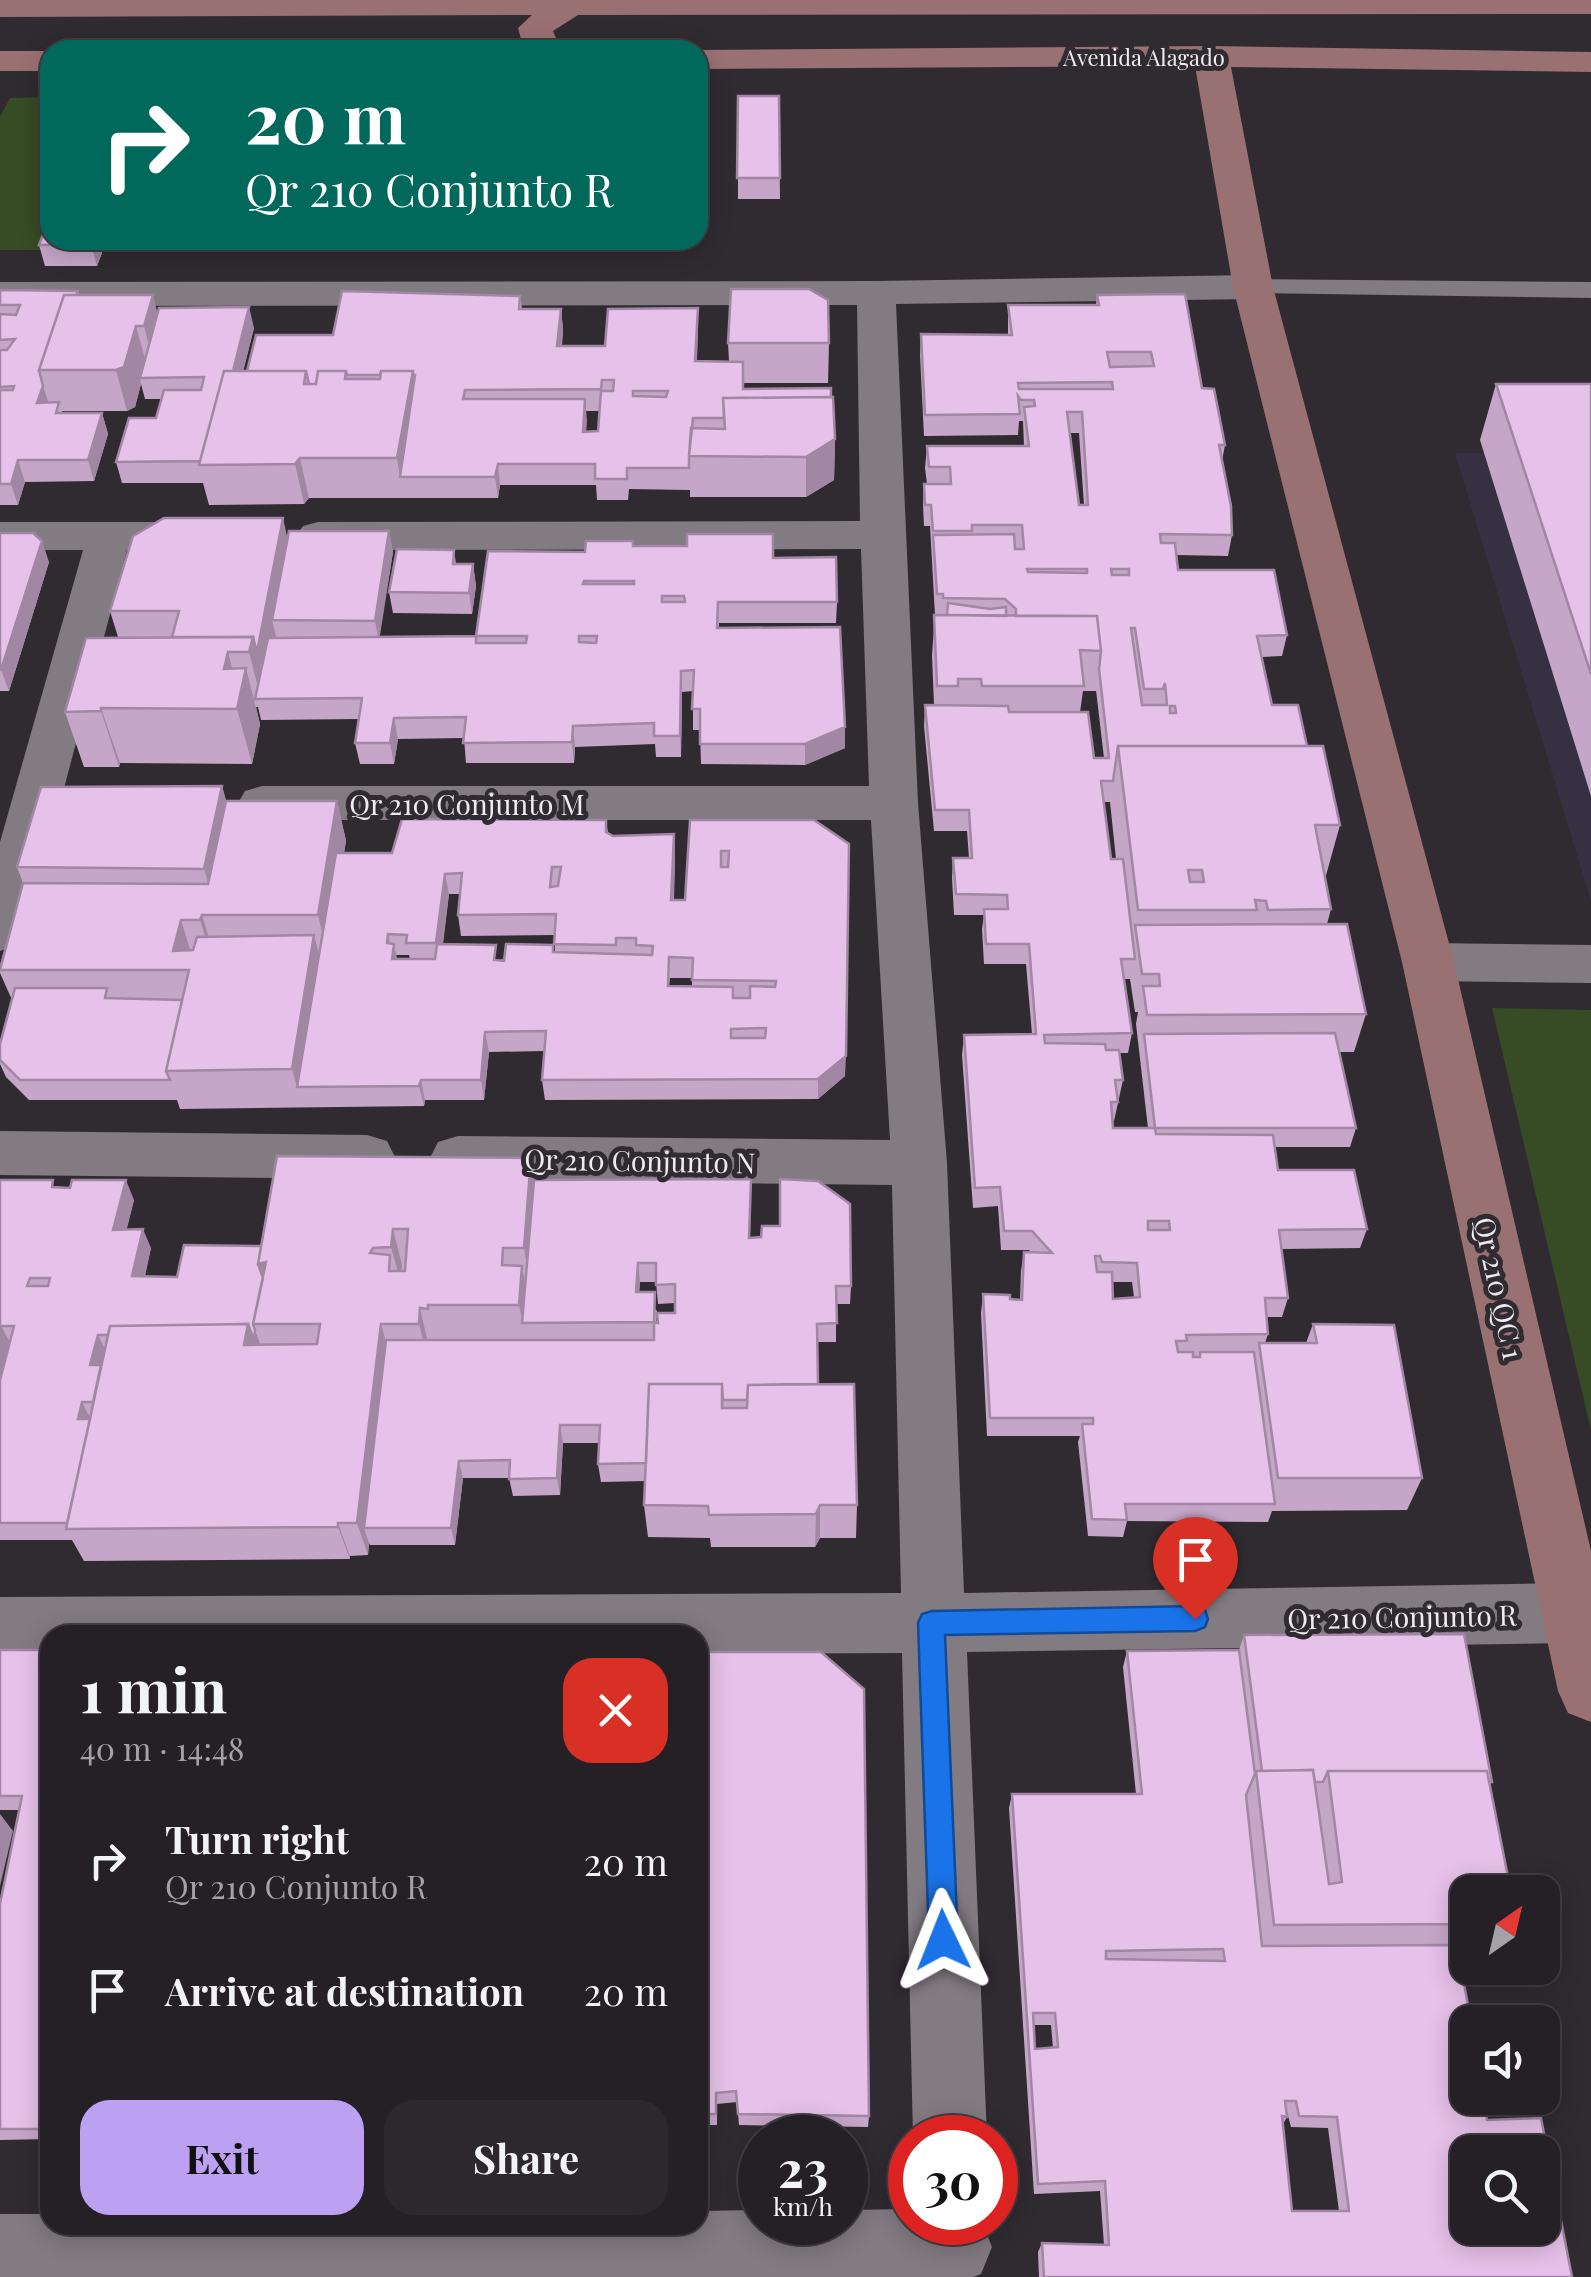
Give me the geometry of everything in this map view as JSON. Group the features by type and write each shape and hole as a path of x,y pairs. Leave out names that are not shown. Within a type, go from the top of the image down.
{"main road":[{"path":"0,7 1024,1 1591,4"},
{"path":"537,40 536,28 570,5"},
{"path":"423,6 442,22 446,37"},
{"name":"Avenida Alagado","path":"708,59 1211,56 1591,62"},
{"name":"Qr 210 QC 1","path":"1211,56 1253,287 1428,962 1591,1691"},
{"path":"0,61 40,61"}],"street":[{"path":"0,294 876,293 1253,287"},
{"path":"876,293 894,803 919,1163 949,2115"},
{"path":"0,536 882,535"},
{"path":"0,932 59,803 109,536"},
{"name":"Qr 210 Conjunto M","path":"218,803 894,803"},
{"path":"1428,962 1591,964"},
{"name":"Qr 210 Conjunto N","path":"0,1153 919,1163"},
{"name":"Qr 210 Conjunto R","path":"466,1625 932,1623 1572,1613"},
{"name":"Qr 210 Conjunto R","path":"0,1627 40,1627"},
{"path":"0,2252 954,2249"}],"lane":[{"path":"1253,287 1591,290"}],"shaded area":[{"path":"1455,453 1591,453 1591,901"}],"green space":[{"path":"40,97 40,250 0,250 0,117 10,98"},
{"path":"1492,1008 1591,1010 1591,1430"}],"building":[{"path":"738,96 779,96 780,178 737,178"},
{"path":"731,289 809,289 828,300 829,343 728,343"},
{"path":"0,290 78,291 76,295 64,295 39,370 43,386 37,403 59,402 56,413 102,413 88,460 18,460 11,484 0,484 0,390 13,390 14,386 0,387 0,350 7,350 15,339 0,340 0,314 16,315 20,305 0,305"},
{"path":"342,291 520,296 519,309 561,309 557,346 605,346 608,309 698,308 695,361 743,362 743,389 831,388 831,397 723,398 724,418 693,418 689,468 627,468 627,479 595,479 595,464 498,464 495,477 400,477 413,371 347,375 346,371 318,371 316,384 309,384 306,371 247,371 256,335 333,335","holes":["602,380 614,380 613,391 601,391 598,431 583,432 585,399 463,399 465,390 601,389","633,391 668,391 666,397 633,396"]},
{"path":"1185,294 1202,388 1214,389 1225,445 1219,445 1231,506 1232,535 1160,534 1161,543 1175,543 1178,570 1274,570 1287,635 1257,636 1272,705 1298,705 1307,746 1118,746 1113,781 1101,781 1111,859 1123,859 1135,959 1121,959 1132,1033 1044,1035 1045,1043 1105,1044 1106,1050 1119,1050 1123,1080 1115,1080 1118,1102 1111,1102 1113,1128 1155,1128 1156,1134 1273,1135 1278,1170 1354,1170 1367,1229 1279,1230 1288,1298 1265,1298 1268,1334 1186,1335 1187,1341 1176,1341 1178,1352 1193,1352 1193,1357 1200,1357 1200,1352 1254,1352 1275,1504 1125,1504 1127,1520 1092,1519 1082,1424 1093,1424 1093,1418 990,1418 983,1294 1010,1295 1010,1299 1022,1300 1024,1252 1052,1253 1032,1231 1004,1231 1000,1187 975,1188 964,1035 1036,1034 1029,944 986,944 984,909 1008,909 1007,895 956,894 953,858 972,858 969,810 935,810 925,705 1008,706 1009,712 1088,712 1094,758 1109,758 1097,616 1016,616 1016,609 1005,599 943,598 943,594 937,594 933,535 1014,534 1015,549 1024,549 1022,525 972,525 972,531 933,531 924,484 951,484 950,467 929,467 927,446 1029,446 1024,407 1035,406 1034,400 1021,400 1018,396 1020,414 925,415 921,334 1012,335 1008,305 1099,305 1097,295","holes":["1107,352 1151,352 1154,366 1110,367","1112,382 1113,389 1019,389 1018,383","1067,412 1082,412 1088,505 1079,505","1027,569 1087,569 1087,573 1028,572","1111,569 1129,569 1129,575 1112,575","1131,628 1135,628 1144,689 1163,689 1165,683 1167,705 1142,705","1148,1221 1169,1221 1170,1230 1148,1230","1095,1256 1100,1256 1102,1262 1137,1263 1140,1297 1113,1299 1112,1272 1097,1272"]},
{"path":"64,295 153,295 144,326 136,326 124,367 39,370"},
{"path":"249,307 233,371 224,371 200,461 116,462 129,418 156,418 164,390 201,390 204,377 140,378 159,308"},
{"path":"224,371 306,371 304,384 316,384 318,371 346,371 345,379 380,379 381,371 413,371 397,458 300,458 295,464 199,465"},
{"path":"1496,384 1591,384 1591,674"},
{"path":"833,397 835,439 806,457 689,456 691,428 725,429 723,398"},
{"path":"164,518 283,518 257,652 253,637 172,637 179,611 110,611 133,536"},
{"path":"289,531 389,531 375,621 272,620"},
{"path":"0,533 33,533 42,541 1,670 0,670"},
{"path":"687,534 773,534 773,558 836,557 837,602 718,602 717,628 840,627 845,727 805,744 700,744 700,709 692,709 694,670 681,671 680,736 654,736 654,723 573,726 572,742 463,743 466,717 394,718 390,743 355,743 362,698 255,699 268,638 476,636 488,551 585,552 586,541 687,546","holes":["584,581 634,581 634,584 583,584","662,596 684,596 685,602 662,602","476,636 527,636 526,643 476,643","579,636 597,636 596,643 579,642"]},
{"path":"397,549 454,550 453,564 473,564 469,593 389,592"},
{"path":"948,603 990,609 1006,607 1006,616 947,615"},
{"path":"934,615 1097,616 1101,651 1080,650 1084,686 982,686 981,679 958,679 958,686 937,686"},
{"path":"253,637 249,652 228,652 224,669 246,668 237,709 101,708 65,712 86,638"},
{"path":"1118,746 1323,746 1340,825 1315,825 1331,909 1268,910 1266,901 1255,900 1257,910 1138,910","holes":["1188,870 1202,870 1204,882 1190,882"]},
{"path":"222,786 204,869 17,867 41,787"},
{"path":"226,801 337,801 318,915 202,915 200,920 181,920 173,951 193,950 197,937 314,935 292,1069 166,1071 189,970 0,970 23,883 208,884"},
{"path":"402,819 606,820 606,832 613,836 674,834 671,900 685,900 690,820 814,820 849,844 846,1056 818,1079 542,1080 546,1031 485,1032 481,1080 421,1080 419,1086 297,1087 336,853 392,853","holes":["721,851 729,851 728,867 721,867","552,867 561,867 558,886 550,887","462,873 458,915 556,914 554,944 616,945 616,938 636,938 636,945 653,946 652,955 553,952 553,945 506,944 504,961 494,960 496,945 437,944 435,959 392,959 394,944 387,943 388,934 407,935 406,943 436,943 445,874","669,957 693,958 692,980 776,981 775,987 750,986 750,998 733,998 733,987 668,986","766,1028 765,1038 731,1038 731,1029"]},
{"path":"1347,924 1366,1014 1147,1015 1143,986 1160,986 1159,974 1142,974 1135,925"},
{"path":"15,988 107,988 105,998 182,1000 166,1071 170,1080 20,1080 0,1060 0,1044"},
{"path":"1335,1033 1356,1128 1155,1128 1144,1034"},
{"path":"277,1156 531,1158 524,1248 503,1248 502,1265 522,1266 519,1305 428,1305 428,1309 420,1308 419,1324 381,1324 357,1523 338,1523 338,1527 66,1529 110,1326 248,1324 244,1345 317,1344 320,1324 253,1324 266,1262 258,1264","holes":["393,1229 408,1229 405,1271 389,1271 390,1255 370,1253 373,1248 391,1247"]},
{"path":"751,1179 749,1238 761,1237 762,1226 780,1226 780,1179 818,1181 850,1204 851,1286 836,1286 837,1323 817,1324 818,1384 748,1385 747,1400 723,1400 722,1384 649,1384 646,1463 598,1464 600,1425 560,1425 557,1478 509,1479 510,1460 459,1461 451,1528 364,1528 386,1340 654,1340 654,1322 522,1323 534,1180","holes":["638,1263 656,1263 656,1285 675,1284 675,1313 657,1313 658,1323 654,1322 655,1292 636,1292"]},
{"path":"0,1180 53,1180 52,1187 70,1188 72,1180 126,1180 113,1230 143,1229 132,1276 177,1277 184,1245 261,1246 258,1264 263,1278 253,1324 254,1340 248,1324 110,1326 108,1335 98,1335 90,1365 101,1365 93,1402 82,1402 78,1419 90,1419 67,1523 0,1523 0,1380 14,1326 0,1329","holes":["30,1278 50,1278 48,1286 27,1286"]},
{"path":"1313,1324 1394,1325 1422,1478 1278,1478 1259,1343 1317,1343"},
{"path":"649,1384 722,1384 722,1408 747,1408 748,1385 854,1384 857,1505 820,1505 816,1514 709,1515 708,1506 644,1505"},
{"path":"1464,1634 1492,1782 1487,1771 1328,1771 1323,1782 1315,1782 1313,1770 1262,1771 1244,1635"},
{"path":"0,1650 40,1650 40,2129 0,2129 0,1904 22,1796 0,1796"},
{"path":"1239,1650 1255,1774 1246,1795 1262,1946 1450,1945 1450,1985 1464,1985 1468,2005 1450,2005 1450,2115 1486,2115 1487,2120 1541,2118 1544,2135 1450,2135 1450,2245 1560,2245 1560,2215 1572,2277 1044,2277 1042,2243 1109,2245 1105,2181 1038,2184 1012,1794 1142,1794 1127,1651","holes":["1223,1949 1225,1961 1106,1959 1106,1951","1033,2013 1055,2013 1058,2047 1035,2049","1285,2101 1296,2101 1299,2116 1337,2117 1349,2211 1292,2211 1282,2116 1287,2117"]},
{"path":"708,1652 821,1652 864,1689 869,2116 738,2114 736,2091 716,2093 716,2114 708,2114"},
{"path":"1313,1770 1329,1884 1342,1882 1328,1771 1487,1771 1508,1875 1450,1875 1450,1924 1274,1925 1256,1771"}],"route":[{"path":"943,1940 932,1623 1195,1619"}]}
